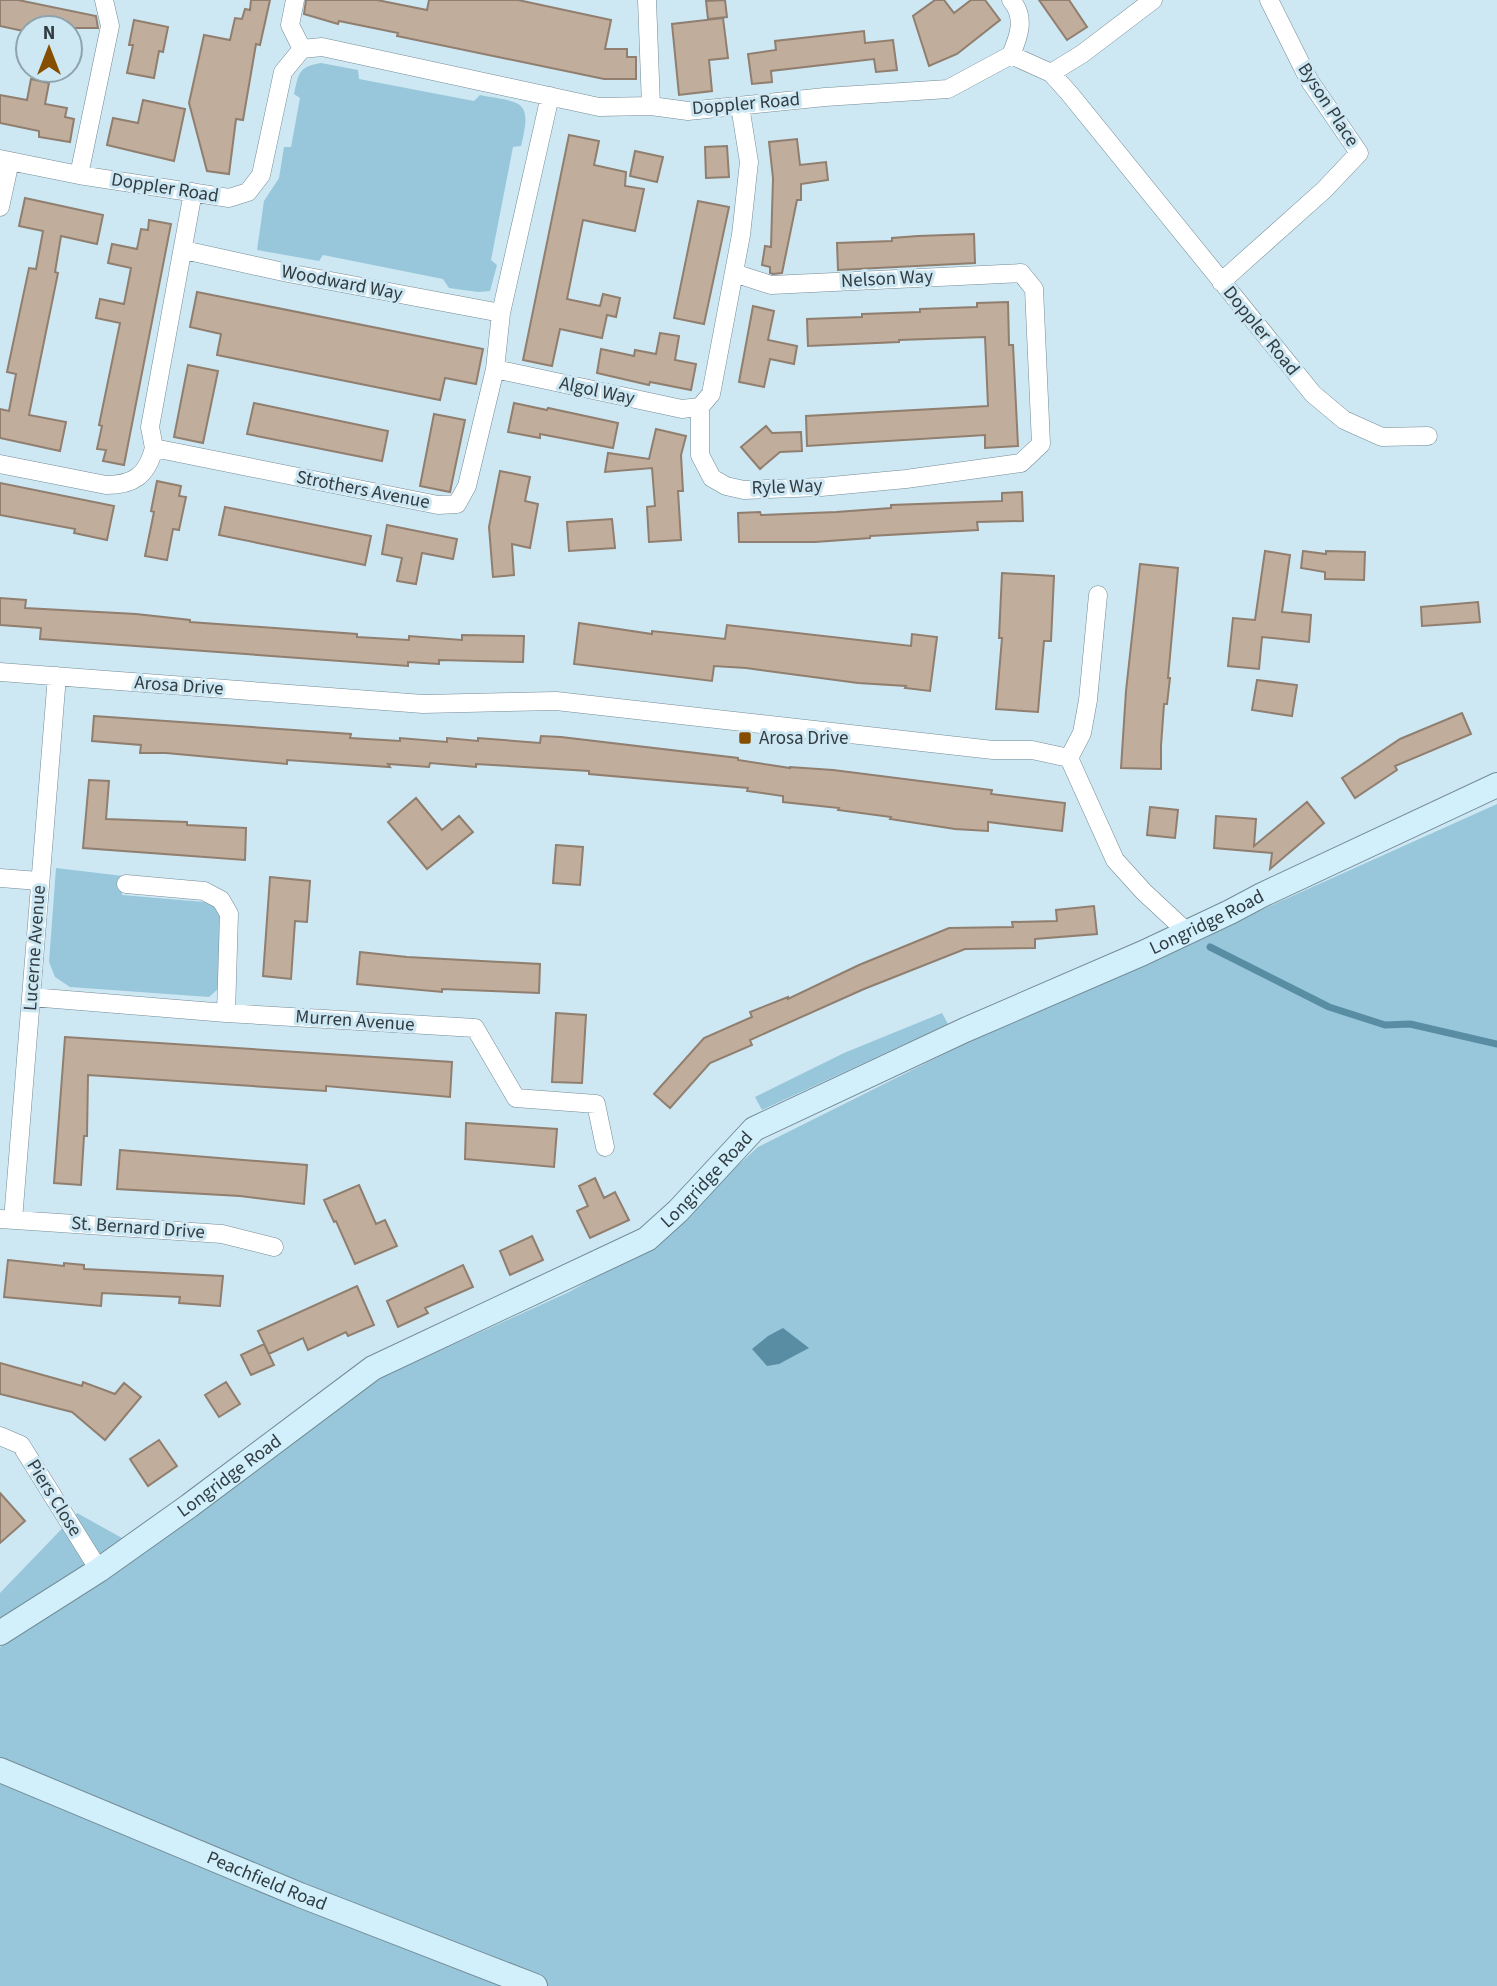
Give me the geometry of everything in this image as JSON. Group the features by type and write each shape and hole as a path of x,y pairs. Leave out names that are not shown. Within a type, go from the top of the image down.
{"street":[{"path":"79,175 110,26 104,0"},
{"path":"295,0 290,26 302,49"},
{"path":"647,0 651,106"},
{"path":"1011,0 1017,7 1021,30 1011,55"},
{"path":"1051,73 1082,54 1153,0"},
{"name":"Byson Place","path":"1222,282 1324,190 1359,153 1308,80 1269,0"},
{"name":"Doppler Road","path":"5,160 79,175 229,198 248,192 261,175 283,72 302,49 322,47 599,107 651,106 688,111 825,97 948,89 1011,55 1051,73 1069,93 1313,394 1344,420 1382,437 1428,436"},
{"name":"Strothers Avenue","path":"154,448 438,505 457,504 467,486 495,369 501,313 550,96"},
{"name":"Ryle Way","path":"740,106 749,162 734,273 711,394 700,407 700,455 712,478 726,486 744,490 821,487 906,479 1021,463 1041,444 1034,289"},
{"path":"0,207 5,160"},
{"path":"0,464 106,485 123,485 139,477 150,464 154,448 150,427 193,192"},
{"name":"Woodward Way","path":"184,250 288,273 501,313"},
{"name":"Nelson Way","path":"734,273 771,285 1021,273 1034,289"},
{"name":"Algol Way","path":"495,369 682,409 700,407"},
{"path":"1098,595 1088,700 1082,733 1069,758 1115,860 1144,892 1187,932"},
{"name":"Arosa Drive","path":"0,672 423,704 556,701 993,750 1032,750 1069,758"},
{"name":"Lucerne Avenue","path":"6,1219 31,997 57,676"},
{"name":"Longridge Road","path":"0,1633 99,1570 373,1368 647,1239 678,1211 754,1129 965,1030 1187,932 1497,785"},
{"path":"0,878 39,881"},
{"path":"126,884 204,891 221,900 229,914 226,1013"},
{"name":"Murren Avenue","path":"31,997 226,1013 475,1028 516,1098 596,1104 605,1147"},
{"name":"St. Bernard Drive","path":"6,1219 222,1234 274,1247"},
{"name":"Piers Close","path":"0,1436 21,1445 99,1570"},
{"name":"Peachfield Road","path":"0,1770 300,1895 536,1986"}],"shaded area":[{"path":"321,63 358,70 359,79 474,101 480,95 514,102 524,111 521,146 513,147 491,260 497,265 490,291 449,288 443,279 323,255 319,261 257,250 264,201 279,178 284,147 291,147 300,98 294,94 299,76 304,69"},
{"path":"1497,804 1497,1986 0,1986 0,1647 94,1588 384,1376 569,1292 647,1248 758,1147 972,1040"},
{"path":"56,868 123,876 122,895 204,902 216,907 223,918 219,988 209,997 70,987 55,977 49,962"},
{"path":"942,1013 948,1024 762,1110 755,1097 844,1053"},
{"path":"783,1328 809,1348 779,1364 767,1366 752,1349"},
{"path":"77,1513 122,1538 34,1601 0,1621 0,1593"}],"building":[{"path":"0,0 18,0 96,16 98,28 84,28 84,14 14,14 14,29 0,26"},
{"path":"251,0 270,0 260,45 256,44 243,120 236,119 229,174 207,171 189,103 204,35 230,40 235,18 242,19 245,9 250,10"},
{"path":"306,0 377,0 427,10 429,0 518,0 611,20 605,49 627,49 627,57 636,57 636,79 604,79 397,36 398,33 339,21 338,24 304,14"},
{"path":"725,0 727,17 708,19 706,1"},
{"path":"935,0 944,0 954,13 971,0 985,0 1000,20 957,54 929,66 913,16"},
{"path":"1039,0 1069,0 1087,27 1067,40"},
{"path":"723,18 728,58 709,60 712,91 679,95 672,24"},
{"path":"134,20 168,27 163,52 159,51 154,78 127,73 133,45 129,45"},
{"path":"864,31 865,43 893,40 897,70 876,72 874,59 771,71 772,82 752,84 748,54 776,50 775,41"},
{"path":"30,84 49,84 45,104 67,108 65,117 74,119 70,142 39,137 39,131 0,123 0,95 27,100"},
{"path":"143,100 185,109 174,161 107,145 113,118 138,123"},
{"path":"569,135 599,141 594,165 626,172 625,186 644,189 635,231 583,220 567,299 600,306 603,294 620,298 616,317 607,315 602,338 560,329 552,366 523,360"},
{"path":"797,139 800,165 826,162 828,180 801,184 801,200 797,200 782,273 773,274 770,273 770,267 762,265 765,246 771,247 773,178 769,142"},
{"path":"727,146 729,177 706,178 705,147"},
{"path":"635,151 663,157 657,182 630,176"},
{"path":"25,198 103,215 97,244 61,236 55,272 58,273 29,415 66,422 60,451 0,438 0,409 9,411 16,374 7,372 29,268 36,269 43,231 19,226"},
{"path":"698,201 729,207 704,324 674,318"},
{"path":"149,220 171,224 124,465 103,461 106,450 97,449 102,426 99,425 120,323 96,318 100,299 124,304 131,268 108,263 112,244 137,249 141,229 148,230"},
{"path":"974,234 975,263 838,270 837,243"},
{"path":"197,292 483,349 476,384 445,378 440,400 217,355 221,334 190,327"},
{"path":"1008,302 1018,446 985,448 985,435 807,446 806,416 988,406 985,337 808,346 807,319 862,317 862,314 920,312 920,309 977,307 977,303"},
{"path":"753,306 774,311 768,340 797,346 794,364 770,359 764,387 739,382"},
{"path":"660,333 679,336 675,360 696,364 691,390 650,382 649,385 597,373 601,349 634,356 635,350 656,354"},
{"path":"188,365 218,371 203,443 174,437"},
{"path":"254,403 388,431 382,461 247,434"},
{"path":"514,403 618,423 613,448 540,434 540,438 508,432"},
{"path":"434,414 465,420 450,492 420,486"},
{"path":"766,426 772,433 801,432 802,451 780,452 760,469 741,447"},
{"path":"656,429 686,436 681,455 683,491 678,491 681,540 649,542 647,507 655,506 652,468 605,472 608,453 649,459"},
{"path":"500,471 530,477 525,501 538,504 530,548 512,544 514,575 493,577 489,527"},
{"path":"157,481 181,486 179,496 186,497 179,530 173,529 167,560 145,556"},
{"path":"0,483 114,506 107,540 74,533 75,529 0,515"},
{"path":"1022,492 1023,521 977,522 978,530 815,542 739,542 738,513 760,512 761,515 836,512 891,508 891,505 1002,501 1002,493"},
{"path":"225,507 371,536 365,565 219,535"},
{"path":"612,519 615,548 569,551 567,522"},
{"path":"387,525 457,539 453,559 422,553 416,584 397,581 402,558 382,554"},
{"path":"1265,551 1290,555 1282,612 1311,615 1309,642 1262,637 1259,669 1228,666 1233,618 1255,620"},
{"path":"1303,551 1326,554 1326,551 1365,552 1364,580 1325,579 1325,572 1301,568"},
{"path":"1140,564 1178,568 1170,678 1167,704 1164,704 1161,769 1121,768 1126,691"},
{"path":"1002,573 1054,576 1051,641 1044,641 1038,712 996,709 1002,638 999,638"},
{"path":"0,598 26,600 25,608 136,614 190,622 357,634 357,637 409,640 409,636 462,640 462,635 524,636 523,662 439,660 439,664 408,662 408,666 40,639 41,628 0,625"},
{"path":"1478,602 1480,622 1422,626 1421,607"},
{"path":"579,623 652,634 652,631 725,639 727,625 911,646 912,634 937,637 930,691 746,668 714,666 712,681 574,664"},
{"path":"1257,680 1297,685 1292,716 1252,710"},
{"path":"1462,713 1471,734 1395,766 1397,770 1355,798 1342,778 1400,739"},
{"path":"94,716 351,734 350,738 400,741 400,738 447,742 447,738 478,741 478,738 540,743 541,736 561,737 738,758 790,768 833,770 992,790 991,794 1065,803 1062,831 988,822 988,831 955,829 838,810 839,808 783,802 783,796 747,791 748,788 589,774 589,771 476,764 476,767 430,763 429,767 388,764 390,767 287,760 287,764 140,753 141,745 92,741"},
{"path":"89,780 109,781 106,819 187,822 187,825 246,828 245,860 83,848"},
{"path":"416,798 442,830 459,816 473,832 427,869 388,822"},
{"path":"1307,802 1324,823 1270,869 1272,853 1214,848 1216,816 1256,819 1254,846"},
{"path":"1150,807 1178,810 1175,838 1147,835"},
{"path":"556,845 583,847 580,885 553,883"},
{"path":"270,877 310,881 307,922 295,921 291,979 263,976"},
{"path":"1094,906 1097,934 1035,939 1035,948 965,949 864,989 750,1040 752,1045 710,1063 670,1108 654,1094 704,1038 752,1017 750,1012 788,999 859,965 949,928 1013,927 1012,922 1057,921 1056,910"},
{"path":"360,952 540,964 539,993 442,989 442,992 357,984"},
{"path":"556,1013 586,1015 582,1083 552,1082"},
{"path":"65,1037 452,1062 450,1097 326,1086 326,1091 88,1075 87,1136 84,1136 81,1185 54,1183"},
{"path":"466,1123 557,1129 554,1167 465,1159"},
{"path":"120,1150 307,1165 304,1204 240,1196 117,1189"},
{"path":"595,1178 604,1198 615,1192 629,1220 590,1238 577,1211 588,1206 579,1186"},
{"path":"359,1185 376,1224 385,1220 397,1246 355,1264 324,1200"},
{"path":"532,1236 543,1260 510,1275 500,1251"},
{"path":"8,1260 64,1266 64,1263 84,1265 84,1269 223,1276 220,1306 179,1303 180,1297 102,1293 101,1306 4,1297"},
{"path":"463,1265 473,1287 425,1308 428,1313 398,1327 387,1301"},
{"path":"357,1286 374,1325 348,1336 346,1332 308,1350 303,1338 269,1354 258,1331"},
{"path":"264,1344 274,1365 251,1375 241,1355"},
{"path":"0,1363 82,1386 83,1382 115,1394 124,1383 141,1397 105,1440 72,1412 0,1394"},
{"path":"226,1382 240,1404 219,1417 205,1395"},
{"path":"159,1440 177,1466 148,1486 130,1459"},
{"path":"0,1493 25,1521 0,1543"}],"waterway":[{"path":"1210,947 1329,1007 1385,1025 1410,1024 1497,1044"}],"place":[{"name":"Arosa Drive","path":"745,738"}]}
